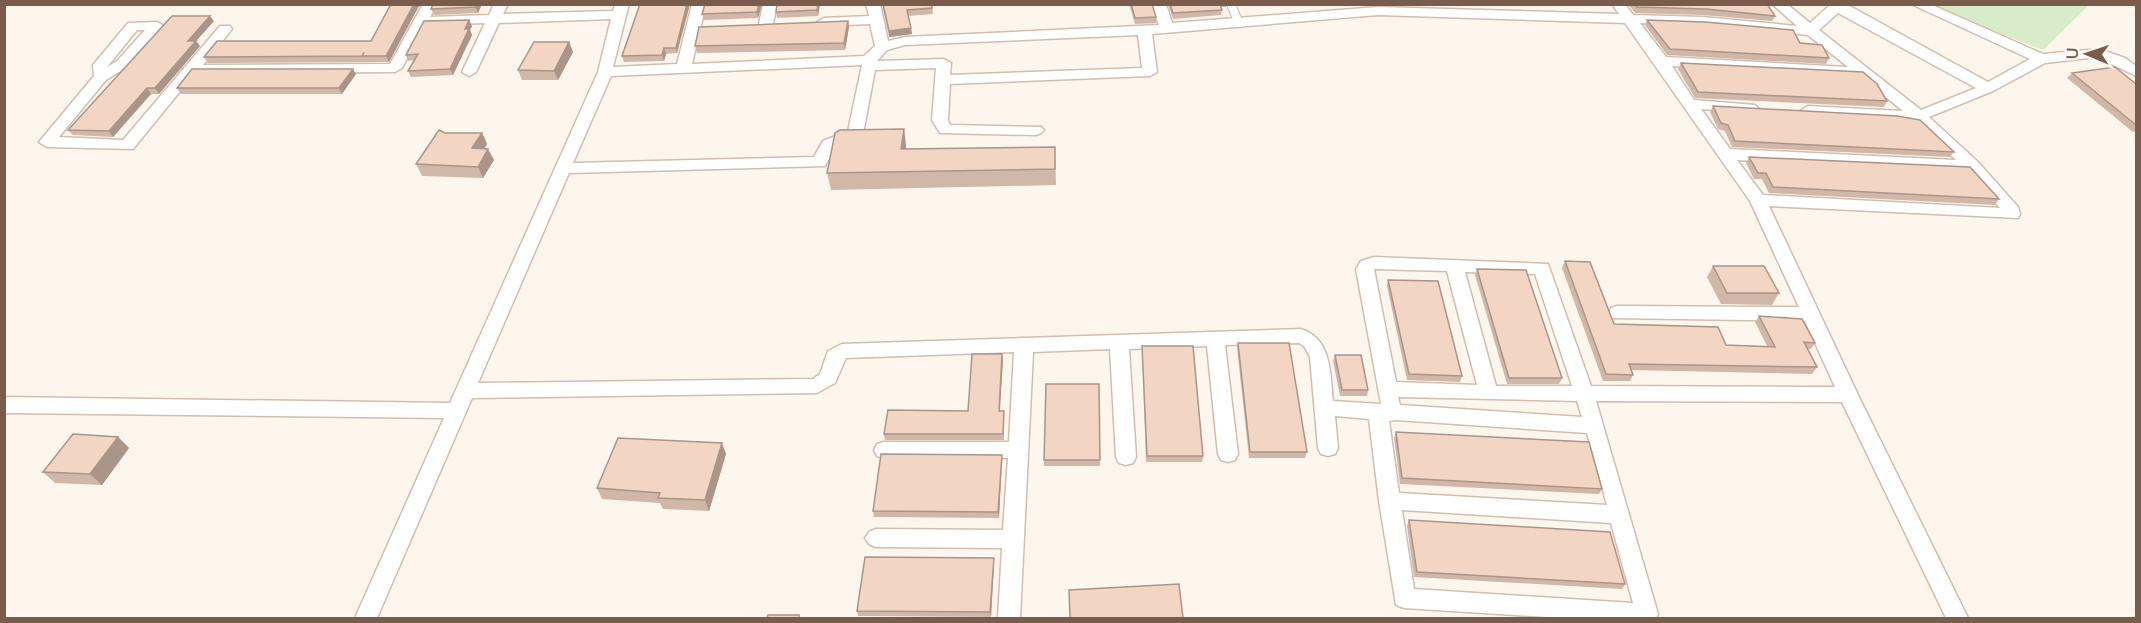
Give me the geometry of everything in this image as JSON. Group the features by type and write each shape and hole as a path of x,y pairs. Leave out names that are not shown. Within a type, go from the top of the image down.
{"street":[{"path":"192,69 395,68 430,4"},
{"path":"469,72 501,4"},
{"path":"682,69 698,27 699,4"},
{"path":"766,24 770,4"},
{"path":"838,21 840,4"},
{"path":"873,4 882,47"},
{"path":"1160,4 1167,28"},
{"path":"1300,4 1306,18"},
{"path":"1618,4 1662,61 1689,104 1727,153 1758,200 1848,395 1957,618"},
{"path":"1690,4 1702,21"},
{"path":"1758,200 2012,214 2012,211 1972,166 1919,116 1866,72 1809,31 1778,4"},
{"path":"1917,4 2041,59"},
{"path":"563,168 819,162 829,145 855,134 869,63 882,47 905,41 1144,30 1238,21 1306,18 1376,8 1534,9 1809,31 1839,6 1988,88"},
{"path":"366,618 605,72 621,10 494,19 422,21"},
{"path":"807,23 876,20"},
{"path":"101,77 47,142 127,146 225,29"},
{"path":"943,80 1150,72 1144,30"},
{"path":"1794,111 1919,116 1988,88 2041,59 2082,53 2099,53 2120,61 2136,72"},
{"path":"1662,61 1866,72"},
{"path":"605,72 869,63 944,63 940,120 945,130 1036,130"},
{"path":"1689,104 1771,109"},
{"path":"1727,153 1972,166"},
{"path":"1374,263 1542,268 1585,393 1647,614 1404,598 1389,501 1385,414 1387,389 1366,267 1374,263"},
{"path":"1454,265 1489,393"},
{"path":"1617,312 1810,314"},
{"path":"465,391 817,386 828,378 835,356 842,351 1301,336 1311,341 1319,357 1328,448"},
{"path":"1215,339 1228,454"},
{"path":"1119,342 1126,457"},
{"path":"1009,618 1024,345"},
{"path":"1387,389 1489,393 1848,395"},
{"path":"4,405 456,411"},
{"path":"1324,408 1385,414 1595,426"},
{"path":"884,450 1018,450"},
{"path":"1389,501 1620,515"},
{"path":"876,538 1014,539"}],"lane":[{"path":"1231,4 1238,21"}],"green space":[{"path":"1926,5 2089,5 2043,50"}],"building":[{"path":"391,4 414,4 386,56 204,57 217,41 371,41"},
{"path":"433,4 477,4 475,7 431,9"},
{"path":"640,4 687,4 676,48 664,48 662,55 622,56"},
{"path":"705,4 759,4 757,12 702,14"},
{"path":"777,4 818,4 817,10 776,12"},
{"path":"883,4 932,4 932,8 907,10 911,28 889,31"},
{"path":"1131,4 1152,4 1156,17 1135,18"},
{"path":"1170,4 1220,4 1222,10 1173,13"},
{"path":"1635,4 1767,4 1775,16 1706,9 1637,7"},
{"path":"172,16 210,16 188,41 196,41 155,88 147,88 109,131 68,130"},
{"path":"469,20 465,29 469,29 450,69 408,71 418,54 406,55 424,21"},
{"path":"1647,20 1705,22 1793,30 1800,43 1822,45 1829,58 1670,49"},
{"path":"848,21 844,43 695,46 699,27"},
{"path":"534,42 569,42 554,71 518,70"},
{"path":"1681,63 1863,72 1877,84 1887,101 1698,92"},
{"path":"2115,67 2136,84 2136,125 2072,73"},
{"path":"192,69 353,69 339,88 177,88"},
{"path":"1713,106 1897,116 1920,120 1954,152 1735,141 1728,125 1721,123"},
{"path":"904,129 901,149 1055,147 1055,169 827,173 835,133 840,130"},
{"path":"439,130 445,133 482,133 472,148 488,149 478,167 416,164"},
{"path":"1749,157 1970,167 1999,199 1773,187 1766,173 1758,173"},
{"path":"1565,261 1590,262 1614,324 1718,327 1726,345 1775,347 1759,316 1802,319 1815,343 1804,342 1817,367 1629,364 1633,375 1606,374"},
{"path":"1713,266 1764,266 1779,293 1727,293"},
{"path":"1477,269 1526,270 1562,378 1509,378"},
{"path":"1388,280 1438,281 1462,376 1409,374"},
{"path":"1238,343 1289,343 1307,452 1250,452"},
{"path":"1142,346 1193,346 1203,456 1147,456"},
{"path":"972,354 1002,354 999,411 1004,411 1003,434 884,434 888,410 968,411"},
{"path":"1335,355 1361,355 1368,390 1342,390"},
{"path":"1046,384 1099,384 1100,460 1044,460"},
{"path":"1396,432 1589,442 1602,489 1402,478"},
{"path":"73,434 118,437 90,474 43,472"},
{"path":"618,438 722,443 705,500 658,498 660,493 597,488"},
{"path":"881,454 1002,455 998,512 873,511"},
{"path":"1409,520 1610,532 1625,584 1417,572"},
{"path":"865,557 994,558 990,612 857,611"},
{"path":"1179,584 1183,618 1070,618 1069,590"},
{"path":"768,615 799,615 799,618 767,618"}]}
